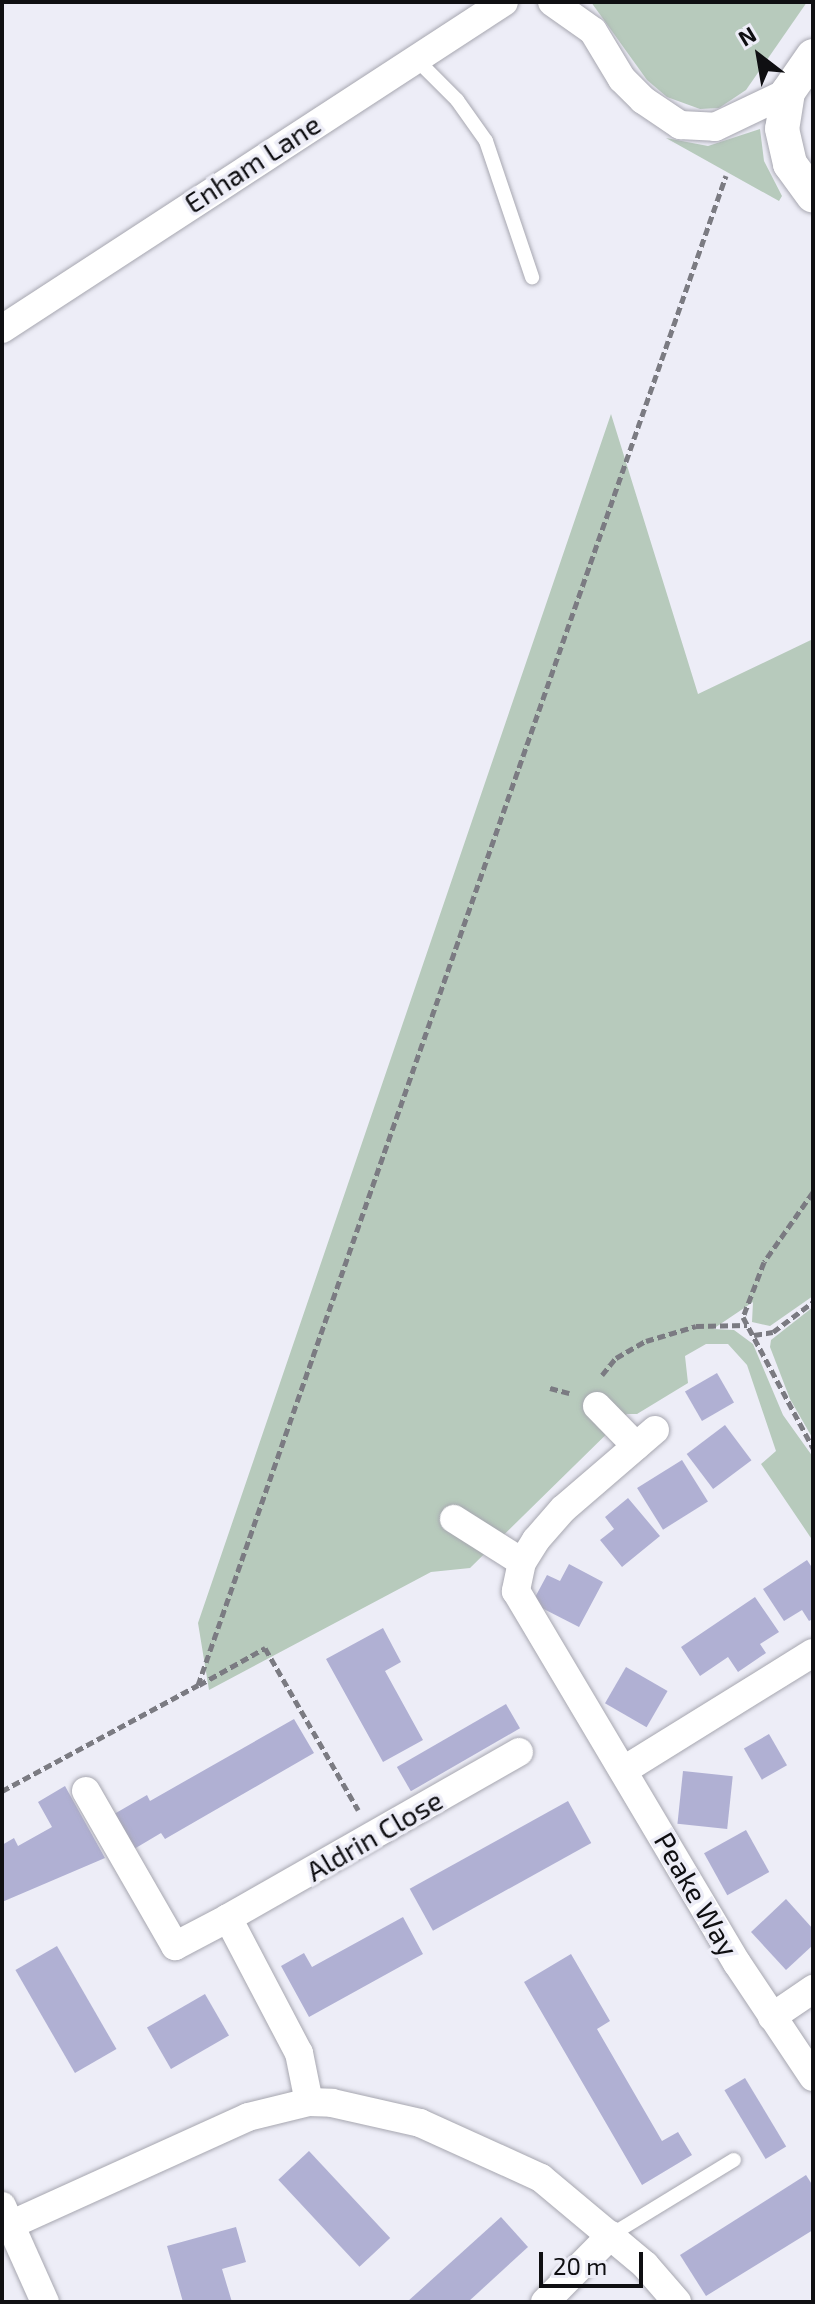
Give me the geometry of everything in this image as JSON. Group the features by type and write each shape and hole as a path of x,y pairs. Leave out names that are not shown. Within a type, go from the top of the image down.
{"street":[{"name":"Enham Lane","path":"2,329 414,57 504,2"},
{"path":"552,2 593,31 622,79 643,100 680,125 715,127 788,92 813,56"},
{"path":"788,92 784,147 799,180 813,196"},
{"path":"454,1519 522,1562 563,1509 645,1438 596,1395"},
{"name":"Peake Way","path":"522,1562 516,1591 521,1605 772,2017 813,2077"},
{"path":"624,1770 813,1653"},
{"name":"Aldrin Close","path":"86,1791 175,1946 519,1752"},
{"path":"228,1918 299,2053 309,2102"},
{"path":"772,2017 813,1989"},
{"path":"45,2302 6,2216 248,2117 309,2102 420,2123 541,2178 611,2235 677,2302"},
{"path":"545,2302 611,2235"}],"lane":[{"path":"414,57 457,100 486,141 532,277"},
{"path":"611,2235 734,2160"}],"path":[{"path":"198,1685 726,176"},
{"path":"813,1192 752,1283 745,1301 747,1325 797,1426 813,1448"},
{"path":"754,1335 773,1332 813,1302"},
{"path":"596,1395 616,1358 646,1341 696,1326 747,1325"},
{"path":"2,1791 265,1648 373,1836"}],"green space":[{"path":"591,2 807,2 746,90 719,108 700,109 667,97 647,80"},
{"path":"760,129 764,161 782,196 779,201 666,138 708,146"},
{"path":"611,414 698,694 813,639 813,1296 770,1326 752,1322 753,1302 713,1329 734,1330 753,1344 783,1415 813,1457 813,1541 761,1464 776,1451 747,1365 728,1344 706,1344 685,1356 688,1383 637,1414 627,1414 470,1568 431,1572 209,1690 198,1623"},
{"path":"813,1307 813,1439 790,1399 770,1347 771,1340"}],"building":[{"path":"717,1373 734,1402 702,1421 685,1392"},
{"path":"725,1425 751,1460 713,1489 687,1454"},
{"path":"682,1460 708,1502 663,1530 637,1488"},
{"path":"628,1498 660,1536 622,1567 600,1540 614,1529 605,1517"},
{"path":"807,1560 813,1569 813,1619 809,1621 802,1610 784,1621 763,1589"},
{"path":"569,1564 603,1582 579,1627 532,1603 547,1575 560,1581"},
{"path":"755,1597 779,1632 760,1644 766,1653 738,1672 728,1657 700,1676 681,1647"},
{"path":"383,1628 401,1662 385,1671 423,1740 383,1762 326,1659"},
{"path":"626,1667 668,1691 647,1727 605,1703"},
{"path":"506,1704 520,1728 411,1791 397,1767"},
{"path":"294,1719 314,1753 165,1839 161,1833 129,1852 109,1817 147,1795 150,1801"},
{"path":"769,1734 787,1765 762,1780 744,1748"},
{"path":"683,1771 733,1776 727,1829 677,1824"},
{"path":"65,1786 105,1858 2,1902 2,1845 14,1838 18,1846 52,1827 38,1802"},
{"path":"568,1801 591,1843 433,1931 410,1889"},
{"path":"746,1830 769,1872 727,1895 704,1853"},
{"path":"786,1899 813,1929 813,1945 786,1970 751,1932"},
{"path":"403,1917 423,1954 309,2017 281,1966 304,1953 312,1967"},
{"path":"57,1946 116,2049 75,2073 15,1970"},
{"path":"571,1954 610,2021 597,2029 662,2141 678,2132 692,2155 642,2185 524,1982"},
{"path":"205,1994 229,2036 171,2069 147,2028"},
{"path":"745,2078 786,2147 766,2159 724,2090"},
{"path":"309,2151 390,2238 359,2267 278,2180"},
{"path":"806,2175 813,2186 813,2230 706,2296 680,2255"},
{"path":"501,2217 528,2247 468,2302 407,2302"},
{"path":"236,2227 246,2262 222,2269 232,2302 183,2302 167,2246"}]}
